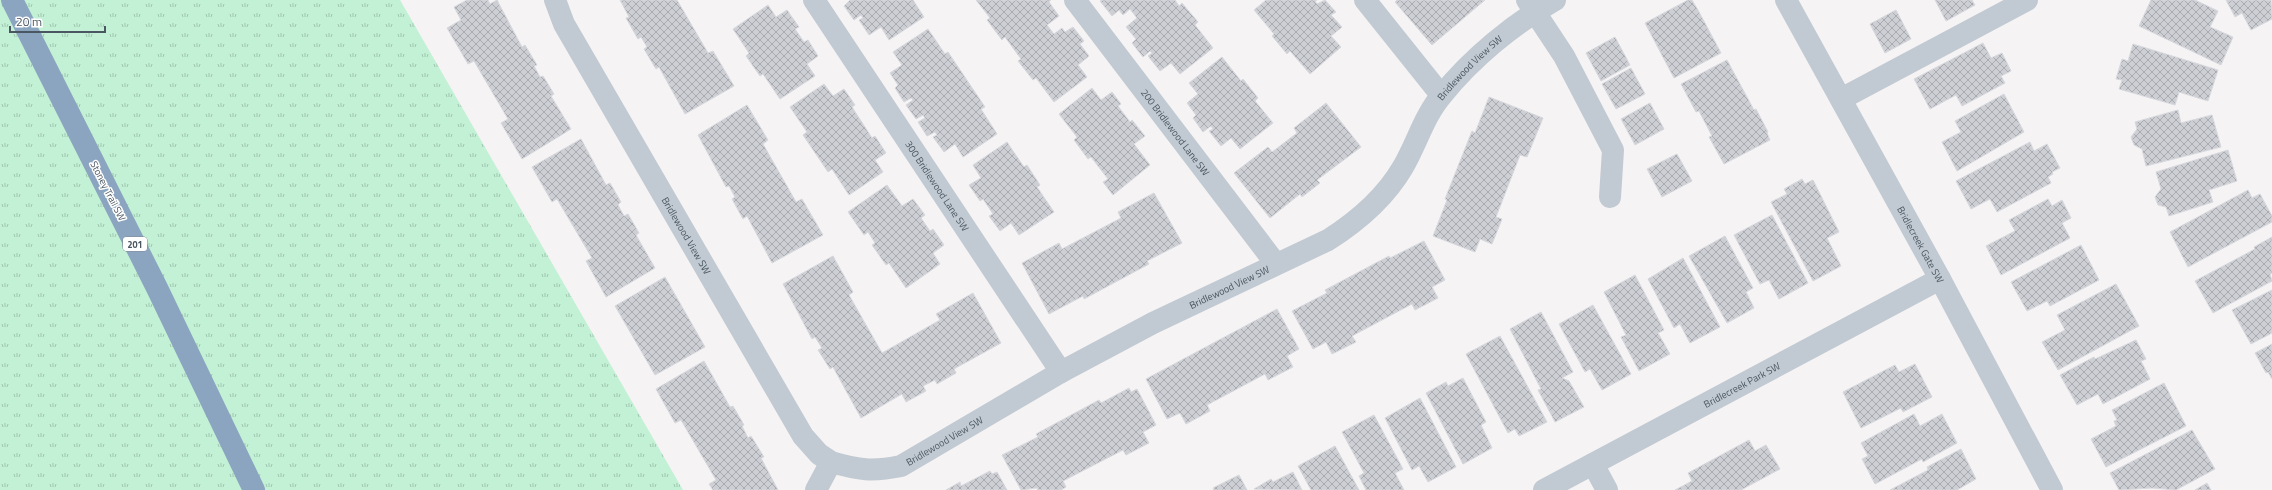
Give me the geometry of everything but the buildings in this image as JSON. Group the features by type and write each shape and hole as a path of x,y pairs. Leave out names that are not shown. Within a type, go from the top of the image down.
{"highway":[{"name":"Stoney Trail SW","path":"12,0 153,281 254,490"}],"street":[{"name":"Bridlewood View SW","path":"555,0 564,24 803,436 819,454 831,462 853,468 876,471 901,466 1061,372 1153,323 1328,240 1353,224 1386,193 1404,166 1420,129 1441,95 1475,60 1527,11 1555,0"},
{"name":"300 Bridlewood Lane SW","path":"814,0 1061,372"},
{"name":"200 Bridlewood Lane SW","path":"1075,0 1276,264"},
{"path":"1365,0 1441,95"},
{"name":"Bridlecreek Gate SW","path":"1786,0 1940,280 2052,490"},
{"path":"1841,99 2027,0"},
{"path":"1527,11 1564,56 1613,150 1610,198"},
{"name":"Bridlecreek Park SW","path":"1544,490 1940,280"},
{"path":"816,490 831,462"},
{"path":"1593,464 1607,490"}],"green space":[{"path":"0,0 400,0 683,490 0,490"}]}
